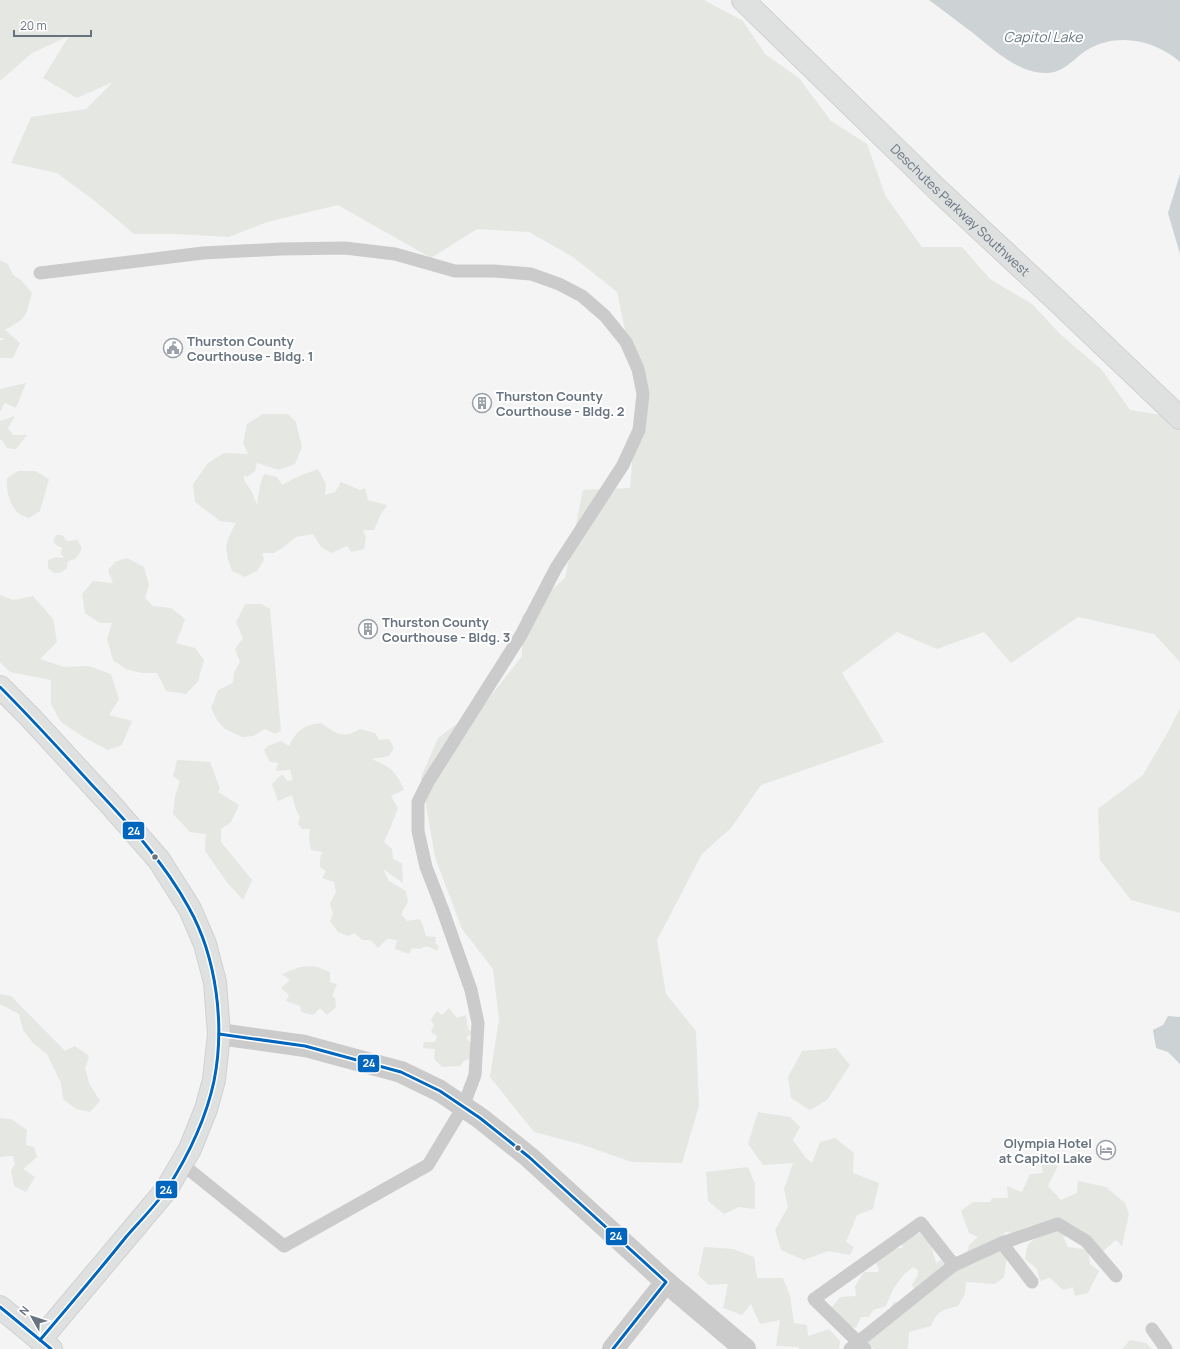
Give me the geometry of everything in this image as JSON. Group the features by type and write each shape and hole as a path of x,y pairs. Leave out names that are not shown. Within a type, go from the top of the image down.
{"street":[{"name":"Deschutes Parkway Southwest","path":"743,0 939,191 1060,303 1180,418"},
{"path":"0,687 106,799 154,855 190,909 205,944 215,982 219,1034 214,1080 206,1109 190,1149 182,1164 166,1190 46,1344 0,1307"},
{"path":"219,1034 305,1046 402,1072 440,1091 480,1118 529,1157 666,1282 745,1349"},
{"path":"613,1349 666,1282"}],"lane":[{"path":"40,273 203,253 281,249 345,248 388,253 455,271 494,271 531,274 559,284 582,296 605,316 626,342 638,369 643,394 639,430 624,465 556,568 521,635 428,782 418,802 418,831 426,867 471,990 478,1023 475,1075 463,1107 428,1165 284,1246 182,1164"},
{"path":"954,1265 921,1223 814,1299 858,1347 954,1265 1002,1243 1058,1224 1086,1241 1116,1276"},
{"path":"1002,1243 1032,1282"},
{"path":"1152,1329 1166,1349"}],"shaded area":[{"path":"0,0 704,0 743,21 765,54 799,78 831,121 867,144 886,197 922,247 962,247 990,279 1032,304 1061,335 1102,370 1130,410 1180,418 1180,662 1154,634 1078,617 1011,663 984,632 937,649 897,632 842,673 884,742 761,785 731,828 702,854 657,940 666,994 696,1031 699,1106 682,1163 632,1162 583,1145 534,1132 490,1077 499,1019 493,969 462,929 435,857 421,777 438,738 486,702 522,656 522,616 565,578 583,490 630,488 638,391 617,292 573,257 529,232 477,229 431,258 338,205 267,222 229,237 176,234 134,234 96,202 57,173 11,163 31,117 86,109 113,82 77,98 43,78 69,36 32,53 0,81"},
{"path":"0,260 8,264 13,275 21,280 32,293 24,316 18,322 5,330 20,343 13,358 0,358 0,341 5,338 0,338"},
{"path":"26,383 16,408 5,403 0,412 0,389"},
{"path":"263,414 288,414 296,422 302,447 295,464 279,470 257,463 255,471 247,477 244,475 244,480 252,492 257,505 260,485 264,474 277,477 282,485 299,476 318,469 326,484 325,495 335,492 341,482 360,490 365,488 368,500 387,505 374,530 363,530 366,538 364,549 351,552 347,546 331,553 321,547 313,534 296,537 274,553 262,553 264,560 257,571 245,577 232,571 226,546 229,536 236,523 220,521 195,502 193,484 208,463 224,453 248,454 243,443 247,424"},
{"path":"15,416 8,428 13,435 27,435 16,449 7,448 2,440 0,440 0,421"},
{"path":"18,471 35,471 49,479 40,511 29,518 21,515 14,509 9,496 7,478"},
{"path":"56,535 62,535 67,541 77,540 81,546 81,551 75,559 68,561 67,568 60,573 54,573 48,568 48,560 56,557 64,558 61,554 62,547 59,547 53,542"},
{"path":"127,558 144,567 149,585 145,598 153,606 171,608 185,619 176,643 195,648 204,660 198,681 186,694 166,691 157,673 142,673 126,669 113,660 107,639 112,623 100,623 85,613 82,594 93,581 113,583 108,570 115,562"},
{"path":"0,595 13,600 33,596 53,619 57,642 40,659 64,667 89,666 111,674 119,699 109,715 132,721 122,745 108,750 85,738 61,722 51,704 51,680 10,672 0,662"},
{"path":"245,604 261,604 270,609 281,731 275,734 265,729 253,736 242,737 225,729 217,720 211,708 218,690 233,683 234,673 240,662 235,649 243,638 236,622"},
{"path":"1180,708 1180,913 1131,900 1100,860 1098,809 1143,775"},
{"path":"321,723 331,730 344,735 360,729 375,733 379,740 389,739 394,748 389,756 372,759 392,770 404,790 391,796 398,808 384,842 392,849 393,859 402,863 403,883 383,869 389,881 406,891 408,902 401,914 407,921 420,919 426,936 436,937 435,943 439,946 437,951 427,946 420,949 412,948 409,954 395,949 397,940 387,939 378,948 371,940 362,940 355,933 348,936 338,932 330,921 333,914 330,903 336,892 334,882 322,878 326,871 320,867 322,852 311,850 309,839 310,829 302,829 298,824 300,817 296,810 292,795 278,801 272,784 282,774 287,781 293,780 290,770 276,771 278,763 270,762 264,750 268,746 281,741 289,746 298,732 302,729 310,725"},
{"path":"177,760 210,762 220,789 218,792 239,805 231,822 221,829 221,842 252,880 243,900 226,881 205,851 206,834 190,832 173,814 175,796 180,781 173,776"},
{"path":"314,966 330,972 330,982 337,984 332,996 335,998 336,1007 327,1015 320,1008 313,1015 301,1012 300,1006 286,1001 289,995 281,988 290,980 282,974 300,967"},
{"path":"0,994 11,996 65,1051 75,1046 89,1056 85,1069 90,1085 100,1101 90,1112 76,1109 63,1099 61,1083 47,1054 33,1043 23,1030 19,1014 0,1004"},
{"path":"449,1008 457,1018 466,1015 468,1029 473,1032 466,1038 475,1047 474,1057 464,1061 460,1066 442,1067 434,1059 435,1049 423,1048 424,1042 435,1042 437,1036 431,1032 434,1026 431,1019 437,1011 442,1015"},
{"path":"836,1048 850,1065 827,1100 810,1110 791,1098 788,1077 802,1051"},
{"path":"758,1112 790,1117 800,1127 793,1140 805,1157 812,1163 820,1142 835,1138 854,1153 853,1173 879,1183 873,1209 857,1215 846,1242 854,1247 850,1255 828,1251 804,1260 781,1250 775,1230 788,1207 784,1189 793,1163 763,1165 748,1144"},
{"path":"0,1118 11,1119 27,1130 26,1145 34,1147 37,1157 23,1169 35,1177 26,1192 14,1186 11,1170 15,1164 13,1156 0,1157"},
{"path":"1041,1161 1058,1166 1048,1186 1061,1200 1077,1193 1078,1181 1106,1187 1125,1203 1129,1214 1122,1246 1116,1240 1102,1252 1080,1233 1063,1237 1068,1247 1088,1250 1090,1264 1099,1271 1088,1293 1075,1296 1073,1287 1063,1290 1050,1278 1040,1281 1037,1269 1025,1259 1028,1244 1039,1236 1005,1232 999,1248 1007,1256 1004,1277 995,1284 966,1282 965,1294 958,1306 938,1314 931,1326 909,1332 907,1349 874,1349 867,1343 894,1302 900,1302 914,1289 912,1284 918,1275 918,1270 913,1267 896,1284 886,1306 873,1310 869,1317 861,1317 856,1328 847,1325 838,1318 832,1307 840,1297 856,1296 855,1286 864,1272 878,1272 879,1270 876,1262 887,1249 902,1248 903,1238 920,1233 931,1245 936,1263 949,1254 966,1259 969,1245 978,1237 969,1233 961,1211 973,1202 990,1202 992,1198 1008,1198 1007,1186 1022,1192 1030,1174 1043,1173"},
{"path":"748,1167 755,1184 755,1209 739,1207 724,1214 708,1201 706,1172"},
{"path":"704,1247 733,1249 754,1257 757,1278 783,1278 790,1296 794,1323 807,1325 808,1336 829,1329 840,1341 839,1349 799,1349 798,1347 776,1346 780,1320 760,1324 751,1304 742,1315 723,1308 728,1284 709,1285 698,1275"},
{"path":"1130,1340 1146,1343 1152,1349 1122,1349"}],"water":[{"name":"Capitol Lake","path":"929,0 1180,0 1180,62 1159,48 1135,41 1123,40 1099,44 1082,53 1058,71 1052,73 1036,72 1016,65 998,53"},
{"path":"1180,174 1180,254 1168,213"},
{"path":"1168,1016 1180,1017 1180,1064 1168,1052 1156,1048 1153,1030 1163,1025"}],"transit line":[{"name":"24","path":"0,687 119,814 157,859 179,891 199,928 206,948 212,970 218,1015 219,1038 211,1095 201,1123 182,1164 158,1201 40,1340"},
{"name":"24","path":"219,1034 305,1046 401,1072 440,1091 480,1118 529,1157 666,1282 613,1349"},
{"name":"24","path":"0,1307 51,1349"}],"place":[{"name":"Thurston County Courthouse - Bldg. 1","path":"173,348"},
{"name":"Thurston County Courthouse - Bldg. 2","path":"482,403"},
{"name":"Thurston County Courthouse - Bldg. 3","path":"368,629"},
{"name":"Olympia Hotel at Capitol Lake","path":"1106,1150"}]}
